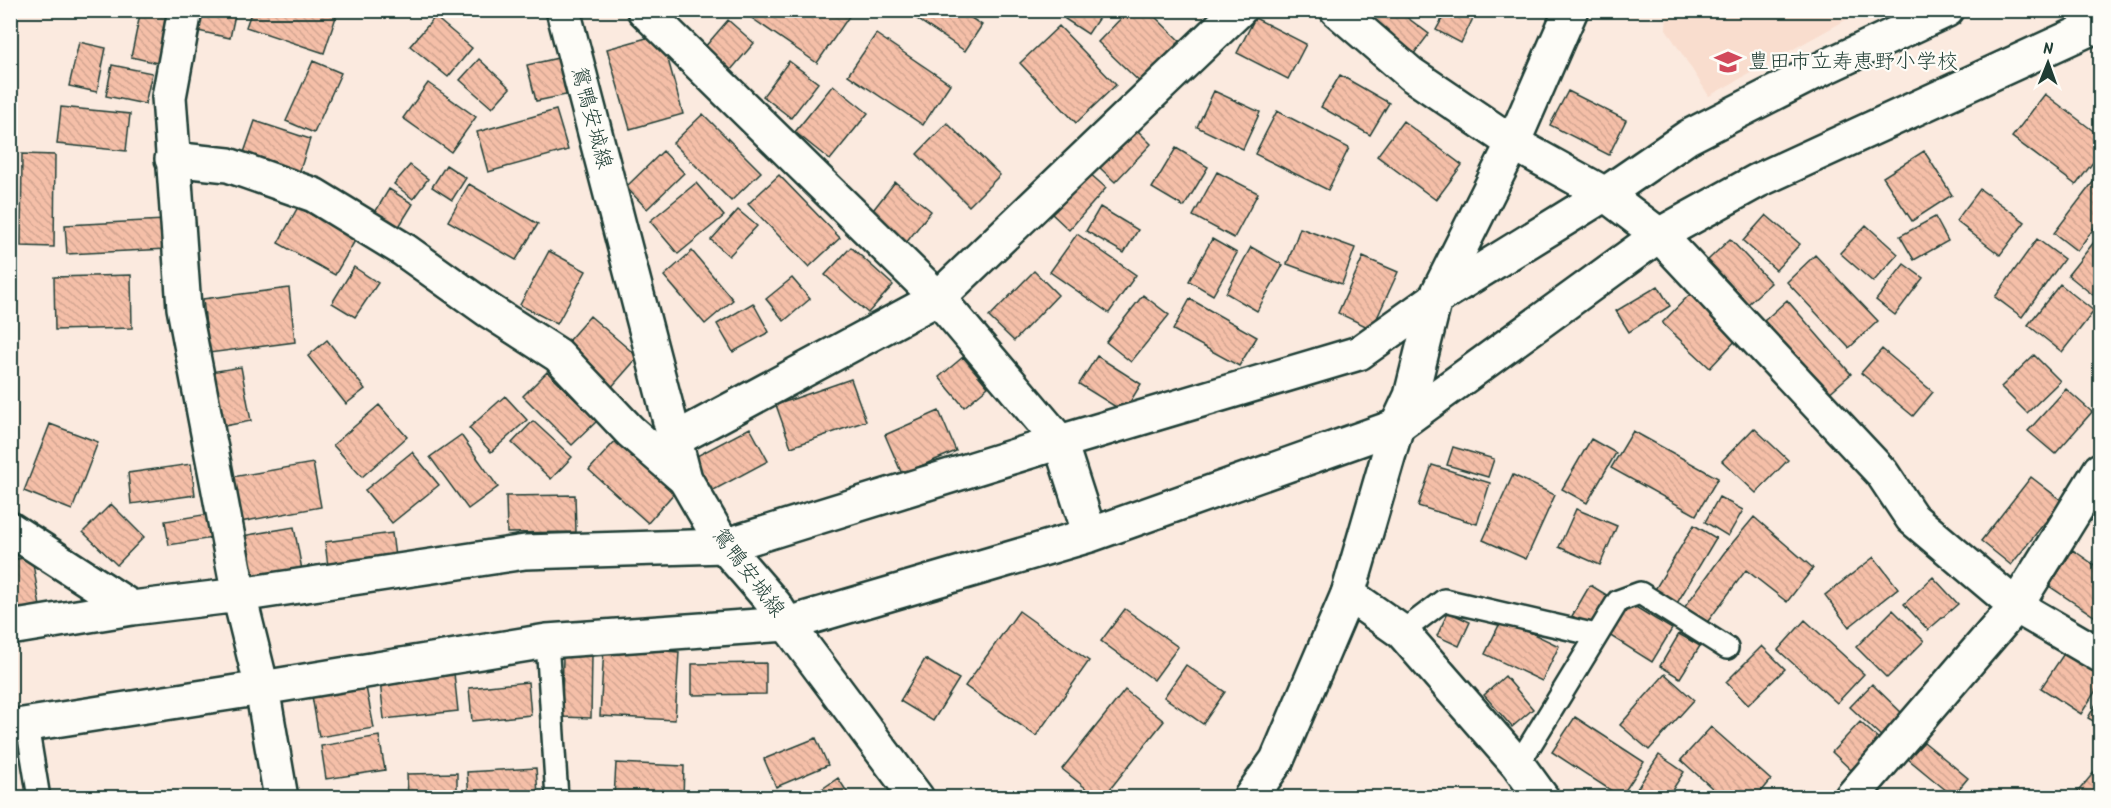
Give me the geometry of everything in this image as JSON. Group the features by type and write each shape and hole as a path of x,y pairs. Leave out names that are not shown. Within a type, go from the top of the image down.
{"street":[{"path":"185,10 169,97 183,308 281,798"},
{"name":"鴛鴨安城線","path":"563,10 685,479 728,552 781,615"},
{"path":"644,10 938,298 1060,442 1090,535"},
{"path":"676,439 938,298 1239,10"},
{"path":"1336,10 1411,74 1513,143 1605,194 1659,235 1882,473 1912,518 2016,606 2100,655"},
{"path":"1250,798 1277,760 1348,594 1397,426 1411,396 1435,299 1513,143 1571,10"},
{"path":"10,628 132,608 240,601 525,552 728,552 1060,442 1359,353 1435,299 1605,194 1688,137 1821,69 1947,10"},
{"path":"917,798 781,615 1090,535 1397,426 1659,235 1757,181 2100,24"},
{"path":"172,159 228,165 314,195 384,238 558,355 630,431 685,479"},
{"path":"1851,798 2016,606 2100,471"},
{"path":"10,529 132,608"},
{"path":"1348,594 1402,632 1518,765 1542,798"},
{"name":"鴛鴨安城線","path":"19,726 259,680 547,640 781,615"}],"lane":[{"path":"1518,765 1618,601 1640,593 1727,648"},
{"path":"1402,632 1444,600 1596,635"},
{"path":"547,640 557,798"},
{"path":"19,726 39,798"}],"shaded area":[{"name":"豊田市立寿恵野小学校","path":"1667,10 1862,11 1709,96 1666,29"}],"building":[{"path":"141,10 173,10 162,64 131,57"},
{"path":"202,10 236,10 230,38 198,31"},
{"path":"252,10 338,11 324,53 246,27"},
{"path":"745,10 843,10 850,15 817,63 743,12"},
{"path":"914,10 959,10 982,25 965,51 911,15"},
{"path":"1071,10 1104,10 1088,34 1065,19"},
{"path":"1129,10 1148,10 1186,47 1146,88 1098,42"},
{"path":"1355,10 1397,10 1429,34 1413,55"},
{"path":"1447,10 1477,10 1461,43 1436,30"},
{"path":"435,17 472,48 448,77 410,46"},
{"path":"1255,18 1306,44 1288,79 1237,53"},
{"path":"728,20 754,43 730,71 704,48"},
{"path":"1059,26 1116,85 1076,123 1020,63"},
{"path":"661,34 683,114 630,129 607,49"},
{"path":"876,34 950,84 923,125 848,75"},
{"path":"79,42 106,48 97,92 69,86"},
{"path":"558,58 566,95 536,101 527,65"},
{"path":"479,59 510,88 492,108 460,80"},
{"path":"313,61 341,73 314,133 286,121"},
{"path":"789,61 818,83 791,118 763,96"},
{"path":"112,65 152,73 145,104 106,96"},
{"path":"1340,75 1389,103 1370,135 1321,107"},
{"path":"428,83 476,117 451,152 403,118"},
{"path":"833,85 868,113 830,160 795,132"},
{"path":"1214,91 1260,112 1243,149 1197,127"},
{"path":"1568,91 1626,120 1609,155 1550,125"},
{"path":"2045,94 2100,136 2100,153 2076,185 2012,137"},
{"path":"61,107 130,114 126,151 57,144"},
{"path":"556,110 568,150 488,172 477,132"},
{"path":"1277,111 1349,148 1328,190 1255,154"},
{"path":"703,114 761,172 731,201 673,143"},
{"path":"255,121 310,139 296,183 240,164"},
{"path":"1403,121 1462,165 1436,200 1377,156"},
{"path":"947,123 1000,175 969,206 917,154"},
{"path":"1134,127 1151,144 1115,182 1098,166"},
{"path":"1176,148 1208,167 1184,207 1152,188"},
{"path":"663,151 684,173 647,209 626,187"},
{"path":"1924,151 1952,195 1912,221 1883,177"},
{"path":"22,154 55,155 54,247 21,246"},
{"path":"410,165 428,179 413,199 394,184"},
{"path":"446,165 466,178 452,200 432,187"},
{"path":"10,170 14,170 12,257 10,257"},
{"path":"1088,172 1106,188 1069,230 1051,213"},
{"path":"1217,172 1258,193 1234,238 1193,216"},
{"path":"2100,173 2100,220 2077,251 2054,233"},
{"path":"779,175 840,238 809,267 748,204"},
{"path":"895,182 931,211 906,243 870,214"},
{"path":"696,183 724,216 678,254 650,221"},
{"path":"469,184 538,224 516,260 448,221"},
{"path":"389,189 413,204 395,233 371,219"},
{"path":"1980,189 2025,222 2000,255 1956,221"},
{"path":"298,207 356,239 335,275 278,243"},
{"path":"1100,207 1138,230 1124,253 1086,231"},
{"path":"738,210 757,226 729,256 711,240"},
{"path":"1766,215 1800,244 1776,270 1743,241"},
{"path":"1935,217 1948,241 1914,260 1900,236"},
{"path":"165,220 167,249 67,254 65,225"},
{"path":"1866,225 1898,254 1873,282 1840,253"},
{"path":"1300,228 1355,248 1342,284 1287,264"},
{"path":"1077,234 1136,275 1109,313 1050,272"},
{"path":"2098,237 2100,239 2100,287 2093,295 2068,275"},
{"path":"1212,239 1237,253 1213,295 1189,281"},
{"path":"1730,239 1771,283 1748,304 1708,260"},
{"path":"2037,239 2064,259 2022,317 1995,297"},
{"path":"851,247 893,285 868,313 825,275"},
{"path":"1251,247 1283,265 1257,311 1226,293"},
{"path":"549,251 586,271 557,324 520,305"},
{"path":"692,251 733,300 705,324 664,276"},
{"path":"1815,255 1878,321 1849,348 1787,282"},
{"path":"1363,257 1398,272 1372,329 1338,313"},
{"path":"1904,264 1923,278 1895,315 1876,300"},
{"path":"354,267 378,283 355,317 332,303"},
{"path":"1034,271 1058,295 1014,341 989,317"},
{"path":"131,275 132,328 55,330 54,277"},
{"path":"792,278 810,299 784,321 766,299"},
{"path":"2060,284 2094,311 2062,352 2028,325"},
{"path":"1658,286 1670,306 1629,332 1616,311"},
{"path":"289,288 295,342 209,353 203,299"},
{"path":"1690,294 1737,339 1710,368 1662,323"},
{"path":"1143,295 1169,315 1131,362 1106,342"},
{"path":"1190,299 1257,337 1239,366 1173,330"},
{"path":"1787,300 1851,374 1827,395 1764,321"},
{"path":"753,303 769,332 733,352 717,324"},
{"path":"590,316 638,357 609,390 561,349"},
{"path":"327,340 365,389 346,404 308,356"},
{"path":"1882,349 1933,392 1913,416 1861,373"},
{"path":"2034,355 2060,381 2027,413 2001,387"},
{"path":"1097,356 1141,384 1124,412 1079,384"},
{"path":"963,357 988,387 964,407 939,377"},
{"path":"241,367 251,421 219,427 210,372"},
{"path":"547,372 597,421 572,445 523,396"},
{"path":"851,379 866,421 791,447 776,405"},
{"path":"2066,389 2092,412 2055,454 2028,431"},
{"path":"505,396 527,420 491,452 469,428"},
{"path":"379,405 407,437 362,477 333,445"},
{"path":"939,411 956,451 902,474 885,435"},
{"path":"533,421 572,457 551,479 512,443"},
{"path":"50,424 98,442 72,510 24,491"},
{"path":"750,428 768,461 710,492 693,458"},
{"path":"1754,428 1788,460 1756,493 1722,461"},
{"path":"1633,431 1718,478 1696,515 1611,468"},
{"path":"461,435 498,487 468,509 430,457"},
{"path":"1591,439 1616,453 1587,503 1562,489"},
{"path":"616,440 675,492 648,523 589,470"},
{"path":"1453,447 1494,459 1488,477 1447,465"},
{"path":"412,452 439,485 392,523 365,490"},
{"path":"313,463 321,507 240,522 232,477"},
{"path":"191,464 195,495 131,504 128,473"},
{"path":"1432,465 1490,483 1477,524 1418,506"},
{"path":"1513,475 1555,495 1526,559 1483,540"},
{"path":"2031,477 2062,501 2011,565 1981,541"},
{"path":"575,495 576,532 507,533 506,496"},
{"path":"1719,497 1743,510 1728,536 1705,522"},
{"path":"111,504 144,537 117,565 83,532"},
{"path":"1576,509 1617,526 1600,565 1559,547"},
{"path":"209,514 213,538 169,545 165,521"},
{"path":"1754,517 1813,568 1787,602 1746,570 1706,624 1684,608 1724,553"},
{"path":"1694,525 1716,538 1676,605 1654,591"},
{"path":"294,527 302,570 250,580 242,536"},
{"path":"392,533 395,557 328,567 325,542"},
{"path":"2073,550 2100,569 2100,620 2049,586"},
{"path":"32,557 40,607 10,612 10,560"},
{"path":"1874,557 1898,588 1849,627 1825,595"},
{"path":"1933,577 1958,604 1928,630 1904,604"},
{"path":"1590,585 1610,597 1592,627 1572,616"},
{"path":"1629,603 1672,629 1652,662 1609,635"},
{"path":"1125,609 1178,647 1154,680 1101,641"},
{"path":"1893,610 1924,641 1887,678 1856,647"},
{"path":"1019,611 1089,661 1036,736 965,686"},
{"path":"1448,612 1470,622 1459,646 1437,636"},
{"path":"1502,619 1559,646 1542,681 1485,654"},
{"path":"1805,620 1864,674 1837,703 1778,650"},
{"path":"1679,634 1700,646 1680,678 1660,666"},
{"path":"1762,646 1785,669 1748,705 1726,682"},
{"path":"604,647 679,652 675,720 600,716"},
{"path":"2067,649 2100,671 2100,684 2081,714 2041,688"},
{"path":"563,654 592,655 591,718 562,717"},
{"path":"925,659 959,679 933,721 900,701"},
{"path":"766,663 766,694 692,695 692,664"},
{"path":"1186,665 1225,692 1203,724 1164,697"},
{"path":"454,673 458,711 384,719 380,681"},
{"path":"1665,674 1694,700 1649,750 1620,725"},
{"path":"1505,676 1533,709 1512,727 1484,695"},
{"path":"528,682 531,715 472,721 469,688"},
{"path":"1872,684 1904,715 1883,738 1850,707"},
{"path":"366,687 374,728 319,737 312,696"},
{"path":"1125,690 1164,721 1103,798 1098,798 1062,769"},
{"path":"2100,697 2100,725 2088,718"},
{"path":"1575,717 1644,762 1621,797 1552,752"},
{"path":"1860,722 1880,740 1851,770 1832,752"},
{"path":"1711,727 1771,780 1756,798 1723,798 1681,760"},
{"path":"379,736 385,770 326,779 321,746"},
{"path":"816,738 828,765 776,787 764,759"},
{"path":"1924,742 1968,778 1953,796 1908,759"},
{"path":"1659,755 1684,772 1667,798 1644,798 1635,792"},
{"path":"616,763 684,766 683,798 614,798"},
{"path":"2100,765 2100,798 2077,798 2075,795"},
{"path":"536,768 538,794 469,798 467,772"},
{"path":"457,773 457,798 408,798 407,774"},
{"path":"838,778 851,798 809,798"}],"place":[{"name":"豊田市立寿恵野小学校","path":"1728,62"}]}
